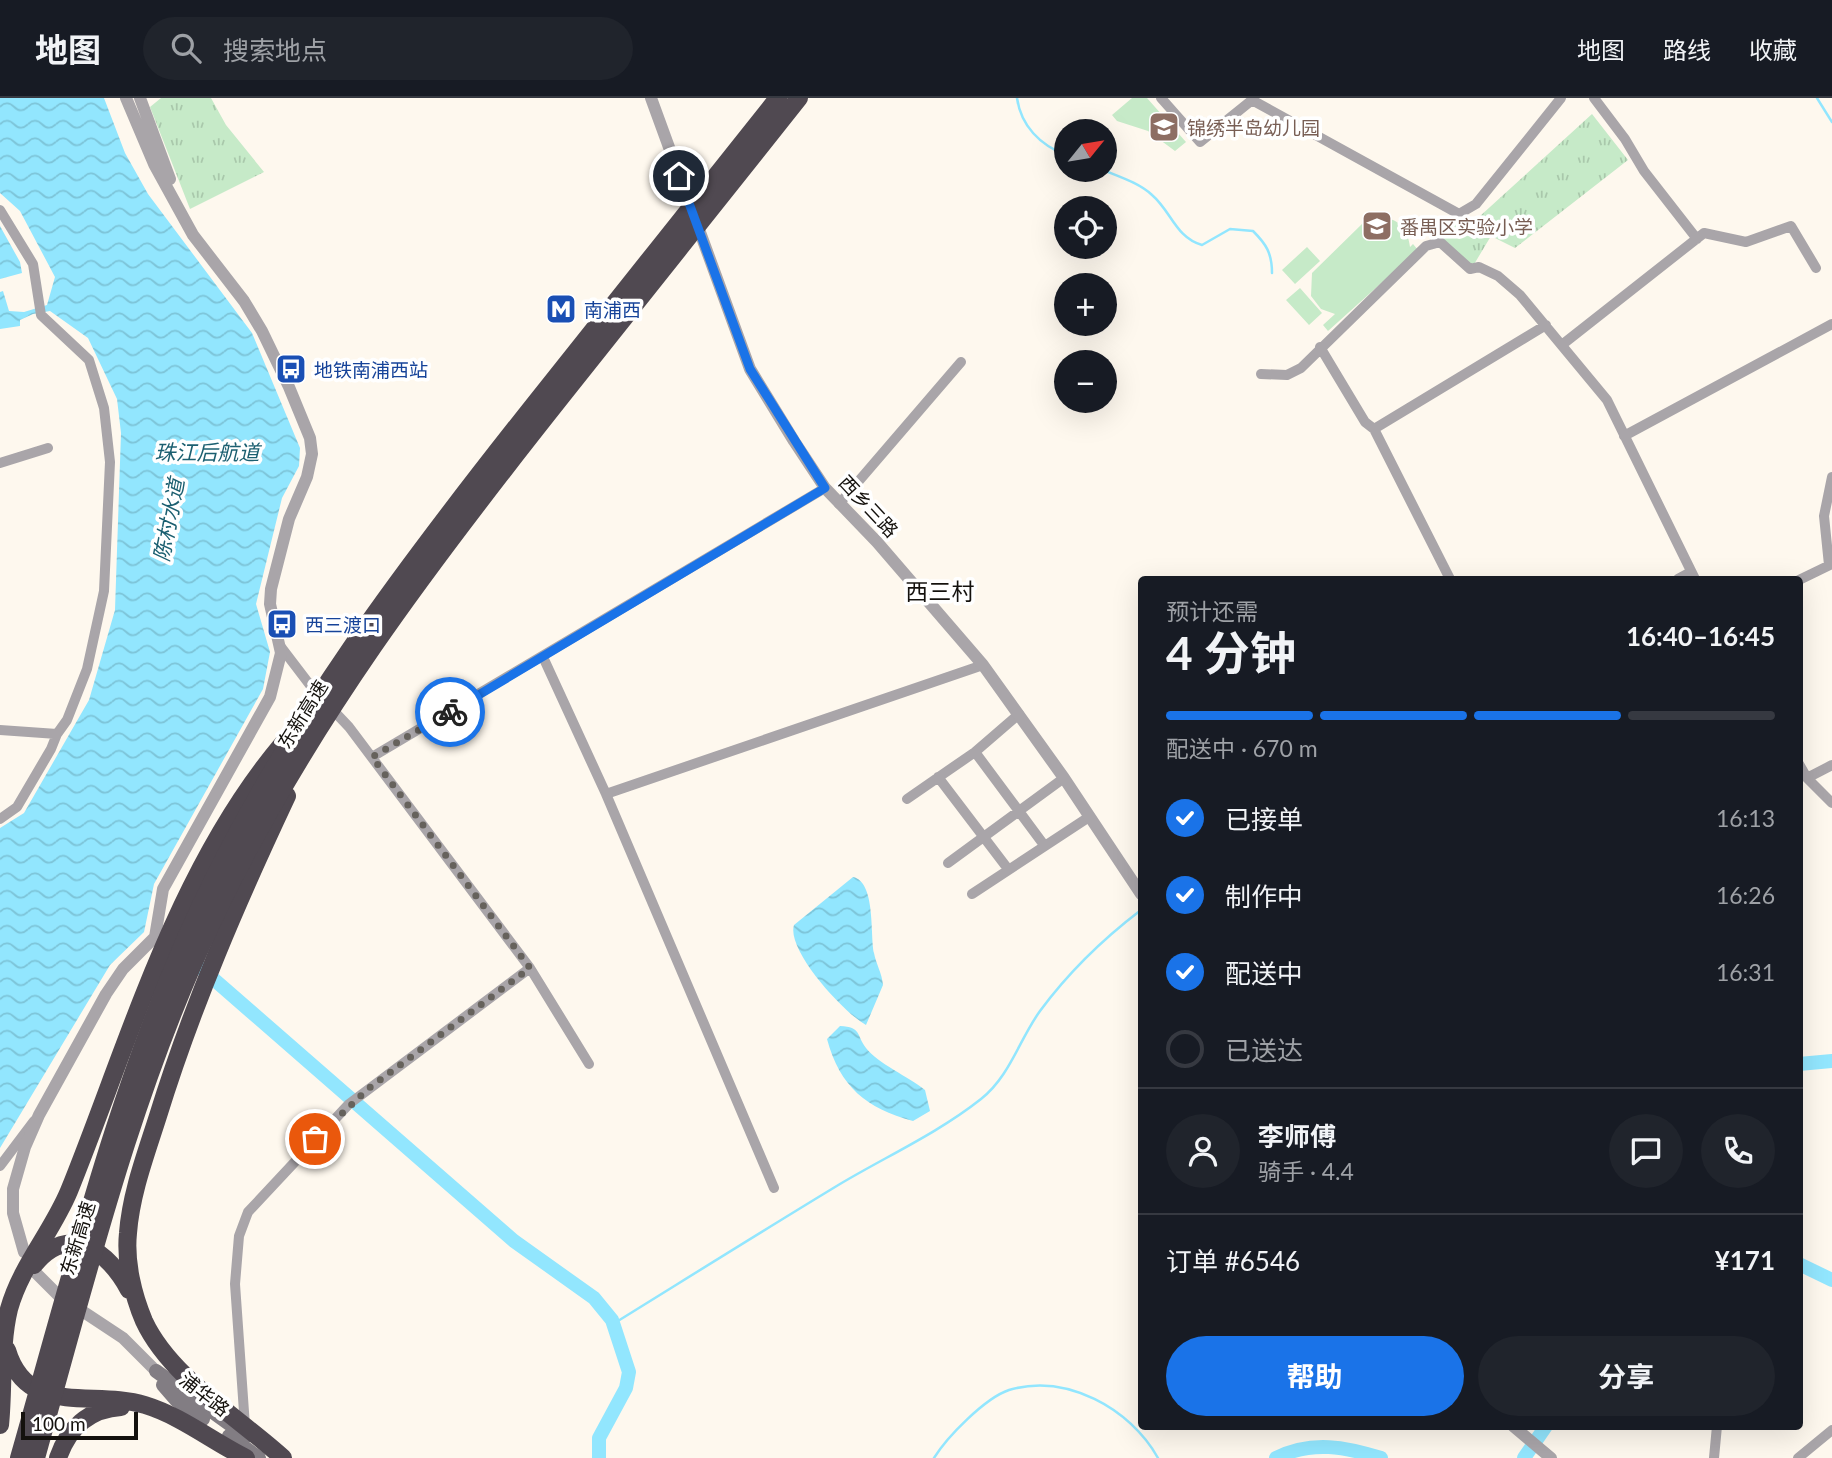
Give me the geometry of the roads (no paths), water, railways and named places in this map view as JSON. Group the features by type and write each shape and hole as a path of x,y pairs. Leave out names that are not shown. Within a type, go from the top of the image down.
{"highway":[{"name":"东新高速","path":"19,1458 134,1068 200,907 298,726 358,635 439,526 778,98"},
{"name":"东新高速","path":"36,1458 122,1162 179,998 247,850 323,718 430,564 799,98"},
{"path":"145,1321 130,1268 128,1223 145,1157 181,1048 249,878 323,718"},
{"path":"0,1425 4,1336 15,1292 63,1204 128,1029 166,940 217,843 265,764 298,726"},
{"path":"15,1292 44,1254 69,1245 87,1246 100,1252 117,1269 145,1321 175,1366 246,1430 282,1458"},
{"path":"4,1336 10,1361 18,1375 41,1392 132,1402 172,1417 254,1457"},
{"path":"58,1458 71,1430 99,1411 135,1407 172,1417"}],"main road":[{"name":"浦华路","path":"156,1371 209,1412 246,1430"},
{"name":"浦华路","path":"156,1371 163,1386 176,1400 254,1457"}],"street":[{"path":"24,1252 13,1213 13,1189 25,1147 39,1115 106,994 122,970 155,937 163,889 270,697 277,675 280,646 270,604 271,589 289,519 311,467 310,439 262,331 244,301 193,235 154,164 126,98"},
{"path":"141,98 193,235"},
{"name":"西乡三路","path":"651,98 750,369 825,488 877,542 983,665 1020,714 1138,889"},
{"path":"1161,98 1200,142 1252,100 1459,214 1476,204 1561,98"},
{"path":"1594,98 1625,139 1644,172 1697,239"},
{"path":"0,210 33,264 41,315 89,360 104,408 110,462 100,617 87,669 68,720 57,733 51,749 17,807 0,819"},
{"path":"1563,344 1704,233 1746,242 1791,226 1816,268"},
{"path":"1261,373 1287,375 1301,368 1426,246 1440,242 1470,269 1479,267 1498,276 1563,344 1607,400 1693,576"},
{"path":"1624,436 1832,324"},
{"path":"1374,429 1546,325"},
{"path":"1320,347 1365,422 1374,429 1448,576"},
{"path":"839,503 961,362"},
{"path":"0,463 48,448"},
{"path":"1803,578 1831,564 1825,516 1832,477"},
{"path":"372,757 825,488"},
{"path":"280,646 372,757 530,968 589,1064"},
{"path":"543,657 606,794 774,1188"},
{"path":"606,794 983,665"},
{"path":"907,799 975,752 1020,714"},
{"path":"0,730 57,733"},
{"path":"975,752 1044,845"},
{"path":"1807,778 1832,765"},
{"path":"1803,771 1832,803"},
{"path":"938,776 1009,869"},
{"path":"948,863 1064,778"},
{"path":"972,894 1089,817"},
{"path":"246,1430 236,1307 237,1256 243,1222 260,1197 349,1104 530,968"},
{"path":"0,1166 39,1115"},
{"path":"36,1273 58,1295 123,1338 156,1371"},
{"path":"1517,1430 1549,1457"},
{"path":"1714,1458 1717,1430"},
{"path":"1798,1458 1832,1430"}],"water":[{"name":"珠江后航道","path":"0,98 104,98 125,153 148,194 252,333 300,448 299,466 282,498 256,604 270,652 263,689 154,884 144,932 110,965 0,1148 0,828 24,813 89,700 115,610 121,433 117,399 88,338 50,311 20,320 20,326 0,329 0,292 3,291 9,311 24,312 47,305 55,277 20,211 0,193"},
{"path":"0,226 20,262 22,273 0,279"},
{"path":"853,877 860,881 869,898 874,953 883,985 866,1025 831,995 807,964 794,936 794,925"},
{"path":"840,1026 858,1032 871,1054 925,1090 930,1111 913,1121 882,1109 857,1093 839,1070 827,1039"}],"waterway":[{"path":"1017,98 1027,126 1054,149"},
{"path":"1817,98 1832,122"},
{"path":"1117,176 1147,191 1159,201 1186,236 1202,245 1230,229 1253,231 1267,249 1272,273"},
{"path":"613,1324 840,1184 930,1133 981,1099 1000,1080 1040,1011 1062,983 1138,912"},
{"path":"202,969 514,1241 594,1298 612,1320 629,1372 626,1388 599,1438 599,1458"},
{"path":"1803,1064 1832,1061"},
{"path":"1803,1266 1832,1280"},
{"path":"934,1458 957,1429 978,1409 999,1394 1031,1386 1052,1386 1074,1391 1114,1410 1146,1440 1158,1458"},
{"path":"1524,1458 1543,1430"},
{"path":"1276,1458 1289,1452 1316,1447 1342,1448 1381,1458"}],"place":[{"name":"锦绣半岛幼儿园","path":"1164,127"},
{"name":"番禺区实验小学","path":"1377,226"},
{"name":"南浦西","path":"561,309"},
{"name":"地铁南浦西站","path":"291,369"},
{"name":"西三渡口","path":"282,624"}],"district":[{"name":"西三村","path":"940,591"}],"water label":[{"name":"陈村水道","path":"168,520"}]}
